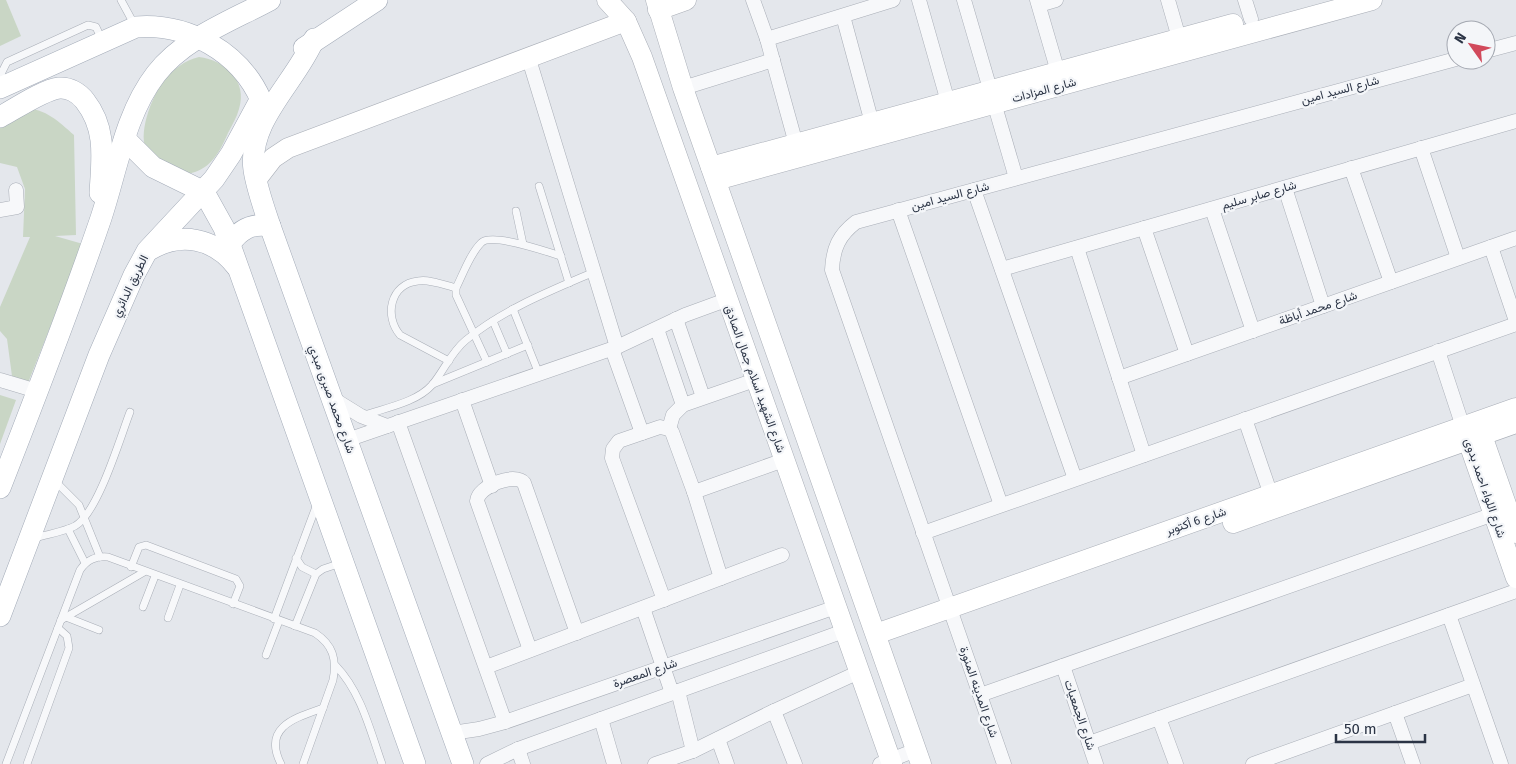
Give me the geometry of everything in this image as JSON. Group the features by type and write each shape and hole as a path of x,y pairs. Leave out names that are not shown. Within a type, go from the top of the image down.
{"main road":[{"path":"0,488 101,217 138,104 157,73 176,54 198,38 270,0"},
{"name":"الطريق الدائري","path":"0,616 120,304 147,251 204,192 231,154 260,100 275,77 293,57 314,39 377,0"},
{"path":"3,86 103,40 136,27 156,25 198,38 232,58 249,77 260,100"},
{"name":"شارع محمد صبرى مبدي","path":"314,39 305,58 277,99 259,133 254,160 256,180 270,226 463,764"},
{"path":"0,117 53,90 66,88 82,97 95,116 102,141 99,206 101,217"},
{"path":"125,139 153,167 169,177 204,192 217,213 230,244 344,562 414,764"},
{"path":"230,244 240,232 247,228 254,225 270,226"},
{"path":"147,251 170,240 196,240 220,249 238,268"}],"street":[{"name":"شارع الشهيد اسلام جمال الصادق","path":"607,0 627,24 642,57 726,300 859,672 887,763"},
{"path":"256,180 273,158 288,148 528,56 627,24 632,15 625,0"},
{"path":"686,0 657,5 683,88 919,757 887,763"},
{"path":"753,0 767,39 796,144"},
{"path":"767,39 893,0"},
{"path":"919,0 948,102"},
{"path":"964,0 1016,178"},
{"path":"1056,0 1038,3 1058,72"},
{"path":"1168,0 1179,38"},
{"name":"شارع المزادات","path":"713,174 796,144 948,102 992,97 1058,72 1179,38 1248,9 1319,0"},
{"name":"شارع المزادات","path":"713,174 992,97 1372,0"},
{"path":"843,16 872,123"},
{"path":"1496,48 1516,43"},
{"path":"528,56 594,272 614,348 642,433"},
{"path":"683,88 773,60"},
{"name":"شارع السيد امين","path":"951,614 832,270 832,256 837,242 845,231 856,222 898,210 1446,62"},
{"path":"663,120 691,110"},
{"name":"شارع صابر سليم","path":"1002,269 1516,121"},
{"path":"1421,148 1458,258"},
{"path":"1352,168 1391,282"},
{"path":"1285,188 1323,306"},
{"path":"0,210 17,207 16,190"},
{"path":"974,190 1075,479"},
{"path":"1212,208 1253,331"},
{"path":"898,210 1001,505"},
{"path":"1144,228 1187,354"},
{"name":"شارع محمد أباظة","path":"1119,378 1516,238"},
{"path":"923,533 1516,323 1491,247"},
{"path":"1077,248 1144,455"},
{"path":"347,440 614,348 676,319 726,300"},
{"path":"676,319 703,397"},
{"path":"656,330 683,405"},
{"path":"1438,351 1472,431"},
{"path":"0,380 37,391"},
{"path":"669,429 673,415 683,405 755,380"},
{"path":"332,397 361,416 392,424"},
{"path":"462,400 492,486"},
{"name":"شارع 6 أكتوبر","path":"878,640 1472,431 1516,408"},
{"path":"1246,419 1274,501"},
{"name":"شارع 6 أكتوبر","path":"1472,431 1516,423"},
{"path":"392,424 506,722"},
{"path":"664,600 612,458 613,449 619,441 660,427 669,429 674,436 694,492 721,578"},
{"name":"شارع اللواء احمد بدوى","path":"1472,431 1494,514 1516,578"},
{"name":"شارع اللواء احمد بدوى","path":"1472,431 1516,533"},
{"path":"694,492 784,460"},
{"path":"530,650 477,501 479,492 492,486 516,478 524,483 577,633"},
{"path":"797,498 824,488"},
{"path":"980,695 1494,514"},
{"path":"486,667 782,555"},
{"path":"1089,743 1516,591"},
{"name":"شارع المعصرة","path":"452,733 506,722 836,607"},
{"path":"643,608 663,667 675,692 694,751"},
{"name":"شارع المدينه المنورة","path":"951,614 1004,764"},
{"path":"1449,615 1501,764"},
{"path":"487,764 518,750 601,719 844,631"},
{"name":"شارع الجمعيات","path":"1063,666 1096,764"},
{"path":"655,764 694,751 774,711 859,672"},
{"path":"1253,764 1473,685"},
{"path":"774,711 795,764"},
{"path":"1395,714 1413,764"},
{"path":"1160,718 1176,764"},
{"path":"601,719 614,764"},
{"path":"718,739 727,764"},
{"path":"518,750 523,764"}],"lane":[{"path":"121,0 136,27"},
{"path":"539,186 569,283"},
{"path":"516,211 523,244"},
{"path":"487,362 458,302 456,288 481,243 485,240 523,244 561,256"},
{"path":"433,384 460,345 474,334 513,308 594,272"},
{"path":"449,361 400,335 395,329 390,312 396,294 408,283 425,280 456,288"},
{"path":"513,308 539,374"},
{"path":"493,321 507,354"},
{"path":"361,416 417,396 433,384 528,345"},
{"path":"29,539 68,529 77,525 85,517 97,499 130,412"},
{"path":"52,478 79,505 100,556"},
{"path":"266,655 296,558 320,496"},
{"path":"68,529 85,563"},
{"path":"131,567 139,547 146,545 236,579 240,586 233,604"},
{"path":"6,764 62,622 80,570 85,563 100,556 315,633 327,641 333,653 336,666 351,684 357,695 382,764"},
{"path":"296,558 302,567 316,574"},
{"path":"295,626 316,574 323,569 344,562"},
{"path":"62,622 144,572"},
{"path":"142,607 155,576"},
{"path":"168,618 180,585"},
{"path":"62,622 100,630"},
{"path":"27,764 69,648 62,622"},
{"path":"303,764 336,666"},
{"path":"281,764 275,749 281,727 288,721 323,708"}],"green space":[{"path":"0,0 6,0 21,36 0,46"},
{"path":"199,57 217,62 232,74 240,89 241,99 236,118 216,156 207,166 195,172 186,173 172,168 149,153 145,145 145,127 150,106 163,82 179,66"},
{"path":"25,108 46,113 74,135 76,235 55,236 83,244 28,383 12,376 7,339 0,331 0,307 30,237 23,237 25,189 17,167 0,163 0,128 14,114"},
{"path":"0,395 16,400 0,444"}]}
